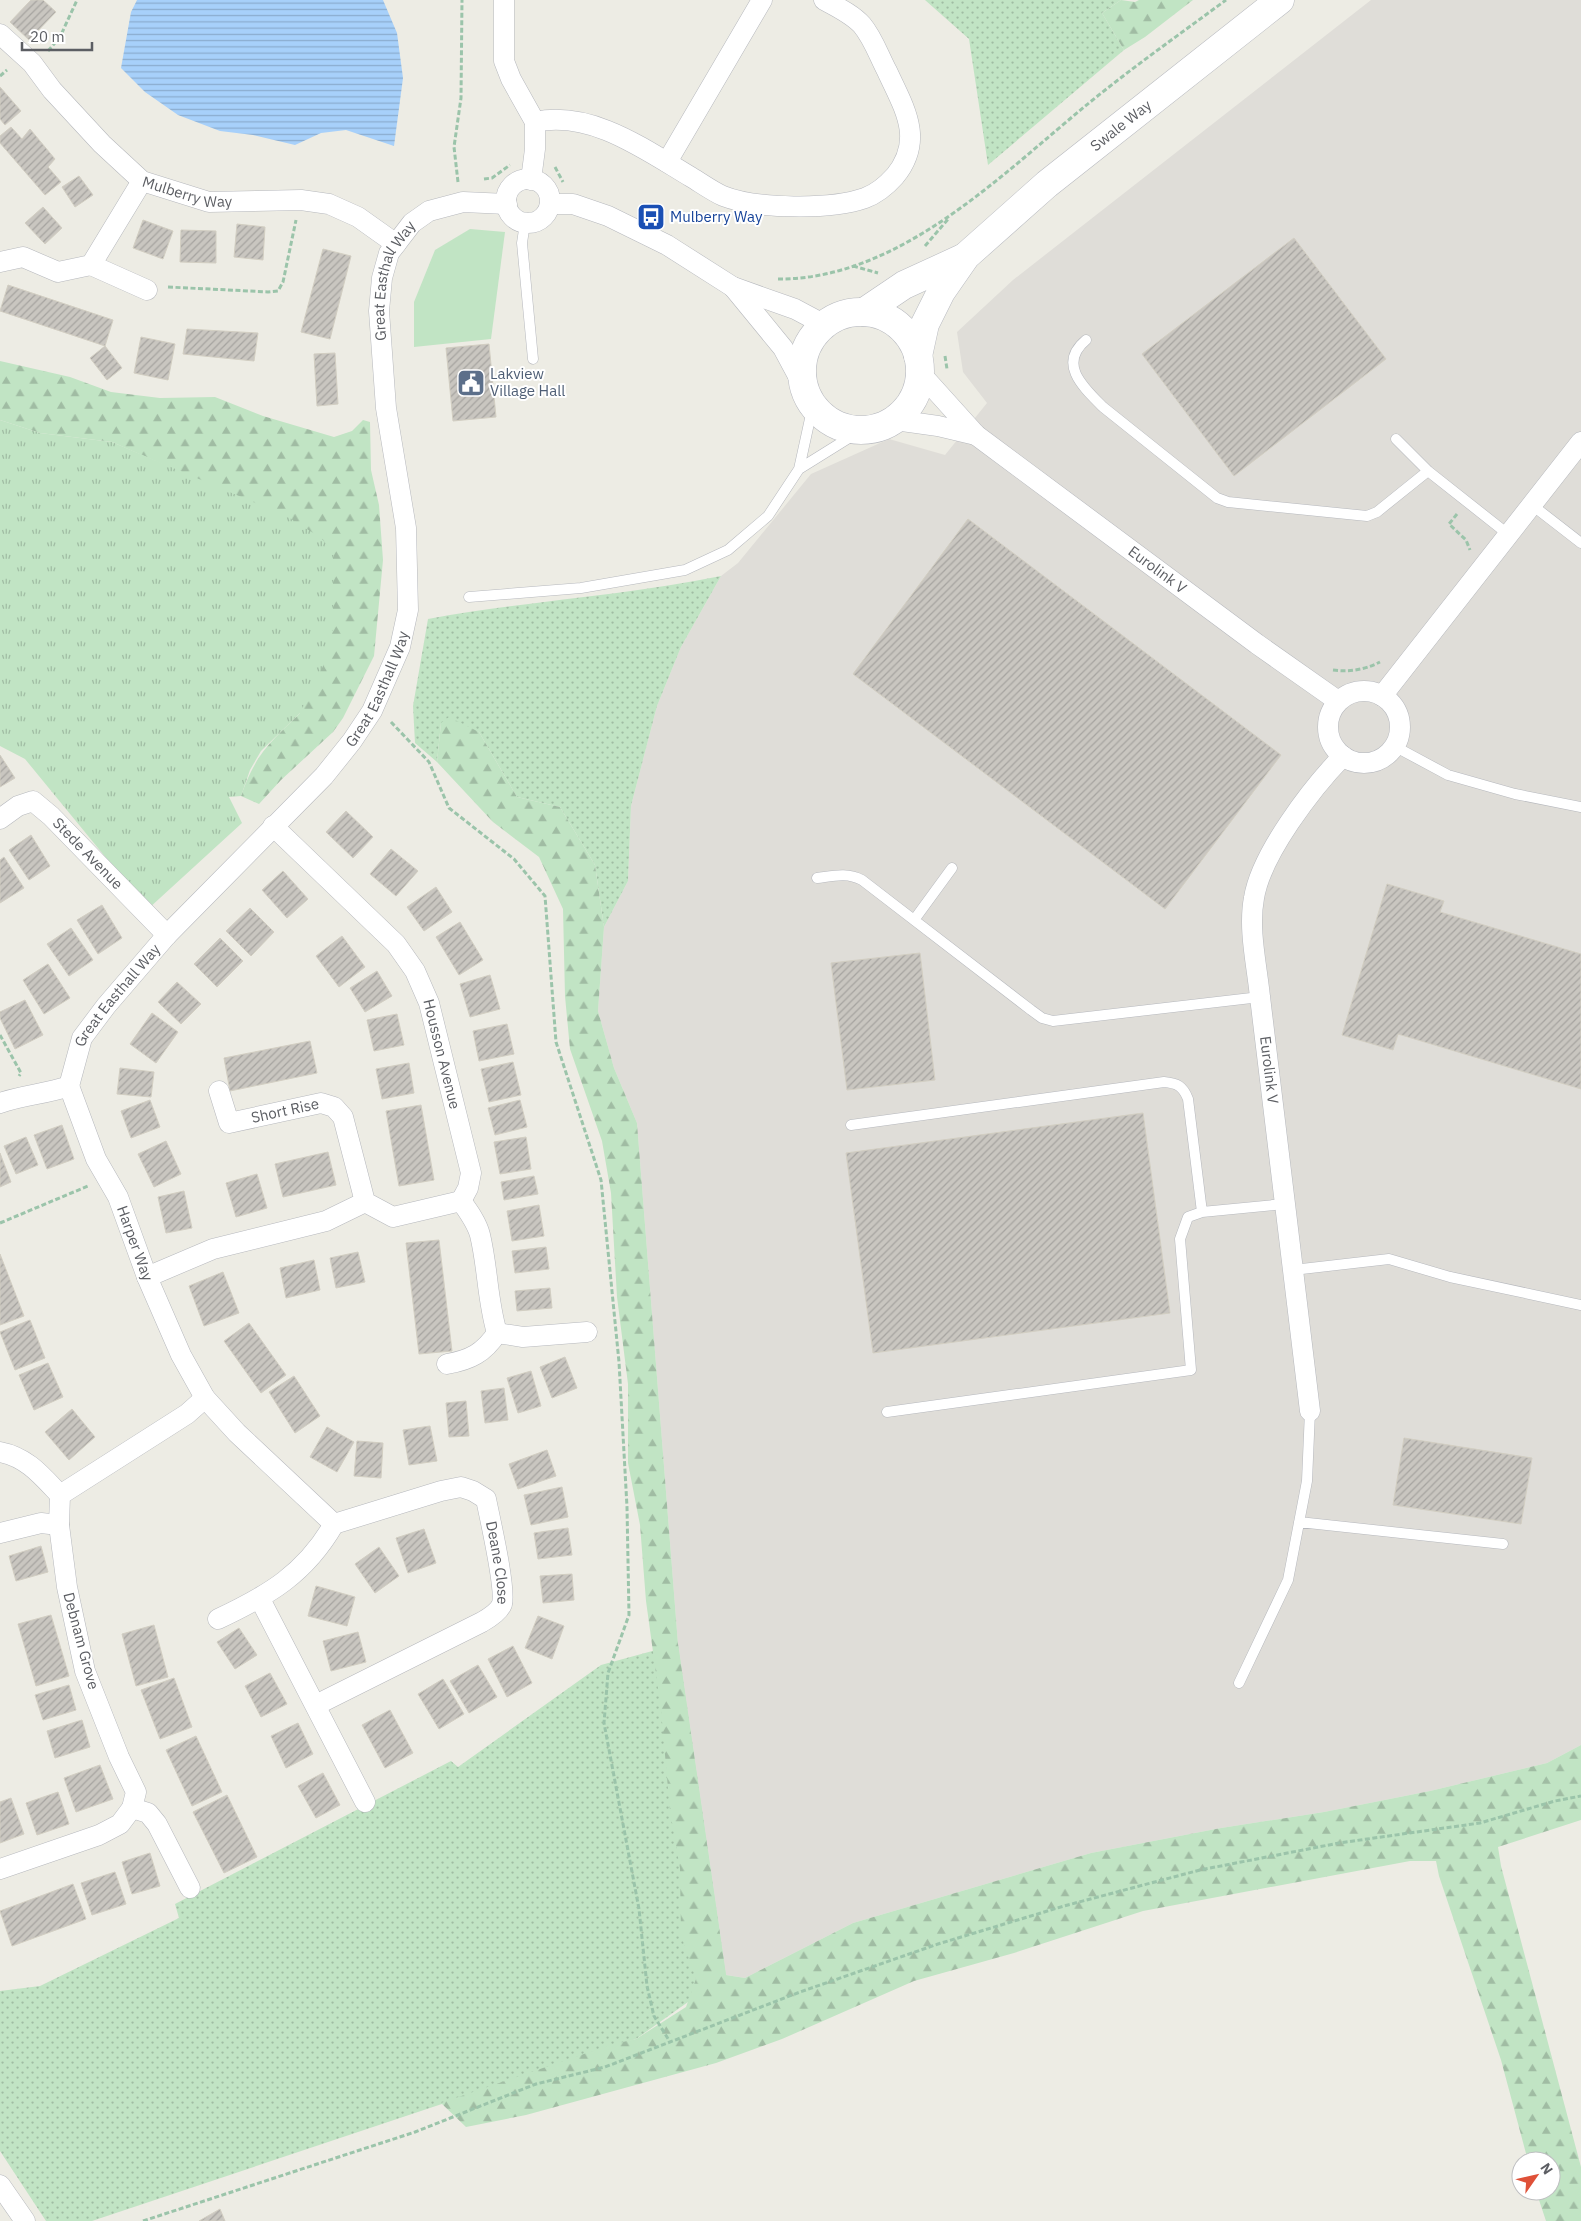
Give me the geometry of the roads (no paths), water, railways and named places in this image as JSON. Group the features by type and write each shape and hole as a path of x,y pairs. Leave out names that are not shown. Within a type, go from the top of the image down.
{"street":[{"path":"504,0 504,61 511,80 535,122 535,149 531,180"},
{"path":"667,162 762,0"},
{"path":"535,122 563,119 602,128 667,162 722,195 747,203 769,206 848,202 865,198 879,191 890,181 907,155 910,140 908,114 870,36 860,24 824,0"},
{"name":"Swale Way","path":"920,365 925,324 941,292 966,256 1047,184 1280,0"},
{"name":"Mulberry Way","path":"0,34 32,63 52,90 102,144 142,181 209,202 301,200 329,204 351,214 396,244"},
{"path":"521,180 531,180 542,184 547,189 550,204 539,221 525,223 513,217 506,204 507,197 514,184 521,180"},
{"path":"91,264 142,181"},
{"name":"Great Easthall Way","path":"69,1086 82,1038 106,1006 167,935 324,776 352,741 372,711 400,647 408,610 406,528 386,408 379,311 382,278 389,253 412,223 430,211 463,202 506,204"},
{"path":"550,204 573,204 608,216 667,245 733,287 795,309 825,324"},
{"name":"Swale Way","path":"864,312 904,285 966,256"},
{"path":"0,262 23,257 58,272 91,264 146,290"},
{"path":"733,287 783,348 809,397 826,418 842,427 860,431 878,428 895,420 908,408 917,392 920,365 911,339 898,325 882,316 864,312 837,318 825,324 813,338 805,354 802,371 809,397"},
{"name":"Eurolink V","path":"920,365 976,435 1242,633 1338,701"},
{"name":"Eurolink V","path":"895,420 938,426 976,435"},
{"path":"1382,696 1581,442"},
{"path":"1359,691 1371,691 1382,696 1397,713 1400,724 1394,746 1376,761 1354,762 1343,756 1334,748 1329,736 1328,724 1331,711 1338,701 1348,694 1359,691"},
{"name":"Eurolink V","path":"1310,1410 1260,998 1253,898 1262,870 1277,842 1317,786 1343,756"},
{"name":"Stede Avenue","path":"0,819 18,806 33,801 51,816 167,935"},
{"name":"Housson Avenue","path":"274,826 396,944 415,971 429,1003 470,1173 468,1188 461,1201"},
{"path":"9,1100 48,1093 69,1086"},
{"name":"Harper Way","path":"69,1086 96,1159 118,1197 148,1277 181,1355 205,1398"},
{"name":"Short Rise","path":"220,1090 229,1123 321,1103 334,1107 343,1117 365,1202"},
{"path":"148,1277 213,1249 326,1221 365,1202 393,1217 461,1201 473,1218 480,1235 489,1305 497,1333 490,1344 467,1360 447,1364"},
{"path":"497,1333 523,1337 586,1332"},
{"path":"0,1452 12,1454 30,1464 60,1495 187,1414 205,1398 238,1433 334,1524 323,1543 287,1580 260,1599 218,1618"},
{"name":"Deane Close","path":"316,1705 482,1622 494,1614 502,1604 501,1583 486,1499 473,1490 461,1487 441,1491 334,1524"},
{"name":"Debnam Grove","path":"60,1495 59,1525 67,1587 85,1671 119,1757 136,1792 132,1808"},
{"path":"0,1533 41,1522 59,1525"},
{"path":"260,1599 365,1802"},
{"path":"0,1869 99,1834 120,1824 132,1808 148,1813 157,1824 190,1888"},
{"path":"0,2185 25,2221"}],"lane":[{"path":"525,223 522,243 533,359"},
{"path":"1086,340 1079,346 1073,366 1079,381 1088,392 1103,407 1218,498 1228,502 1366,516 1377,512 1428,471"},
{"path":"799,469 809,397"},
{"path":"469,597 581,588 685,570 728,550 768,516 799,469 860,431"},
{"path":"1396,439 1428,471 1509,535"},
{"path":"1532,505 1581,543"},
{"path":"1394,746 1448,775 1515,794 1581,807"},
{"path":"914,920 952,868"},
{"path":"818,878 842,874 854,876 1033,1012 1042,1018 1053,1021 1070,1021 1260,998"},
{"path":"851,1125 1164,1082 1174,1083 1184,1089 1188,1099 1202,1212"},
{"path":"887,1412 1191,1370 1180,1238 1188,1217 1202,1212 1284,1204"},
{"path":"1293,1270 1389,1259 1450,1277 1581,1305"},
{"path":"1239,1683 1288,1580 1307,1481 1310,1410"},
{"path":"1299,1522 1503,1544"}],"water":[{"path":"137,0 383,0 397,33 403,78 394,146 346,130 321,133 295,145 253,135 220,131 178,115 145,92 121,68 131,12"}],"place":[{"name":"Mulberry Way","path":"651,217"},
{"name":"Lakview Village Hall","path":"471,383"}]}
